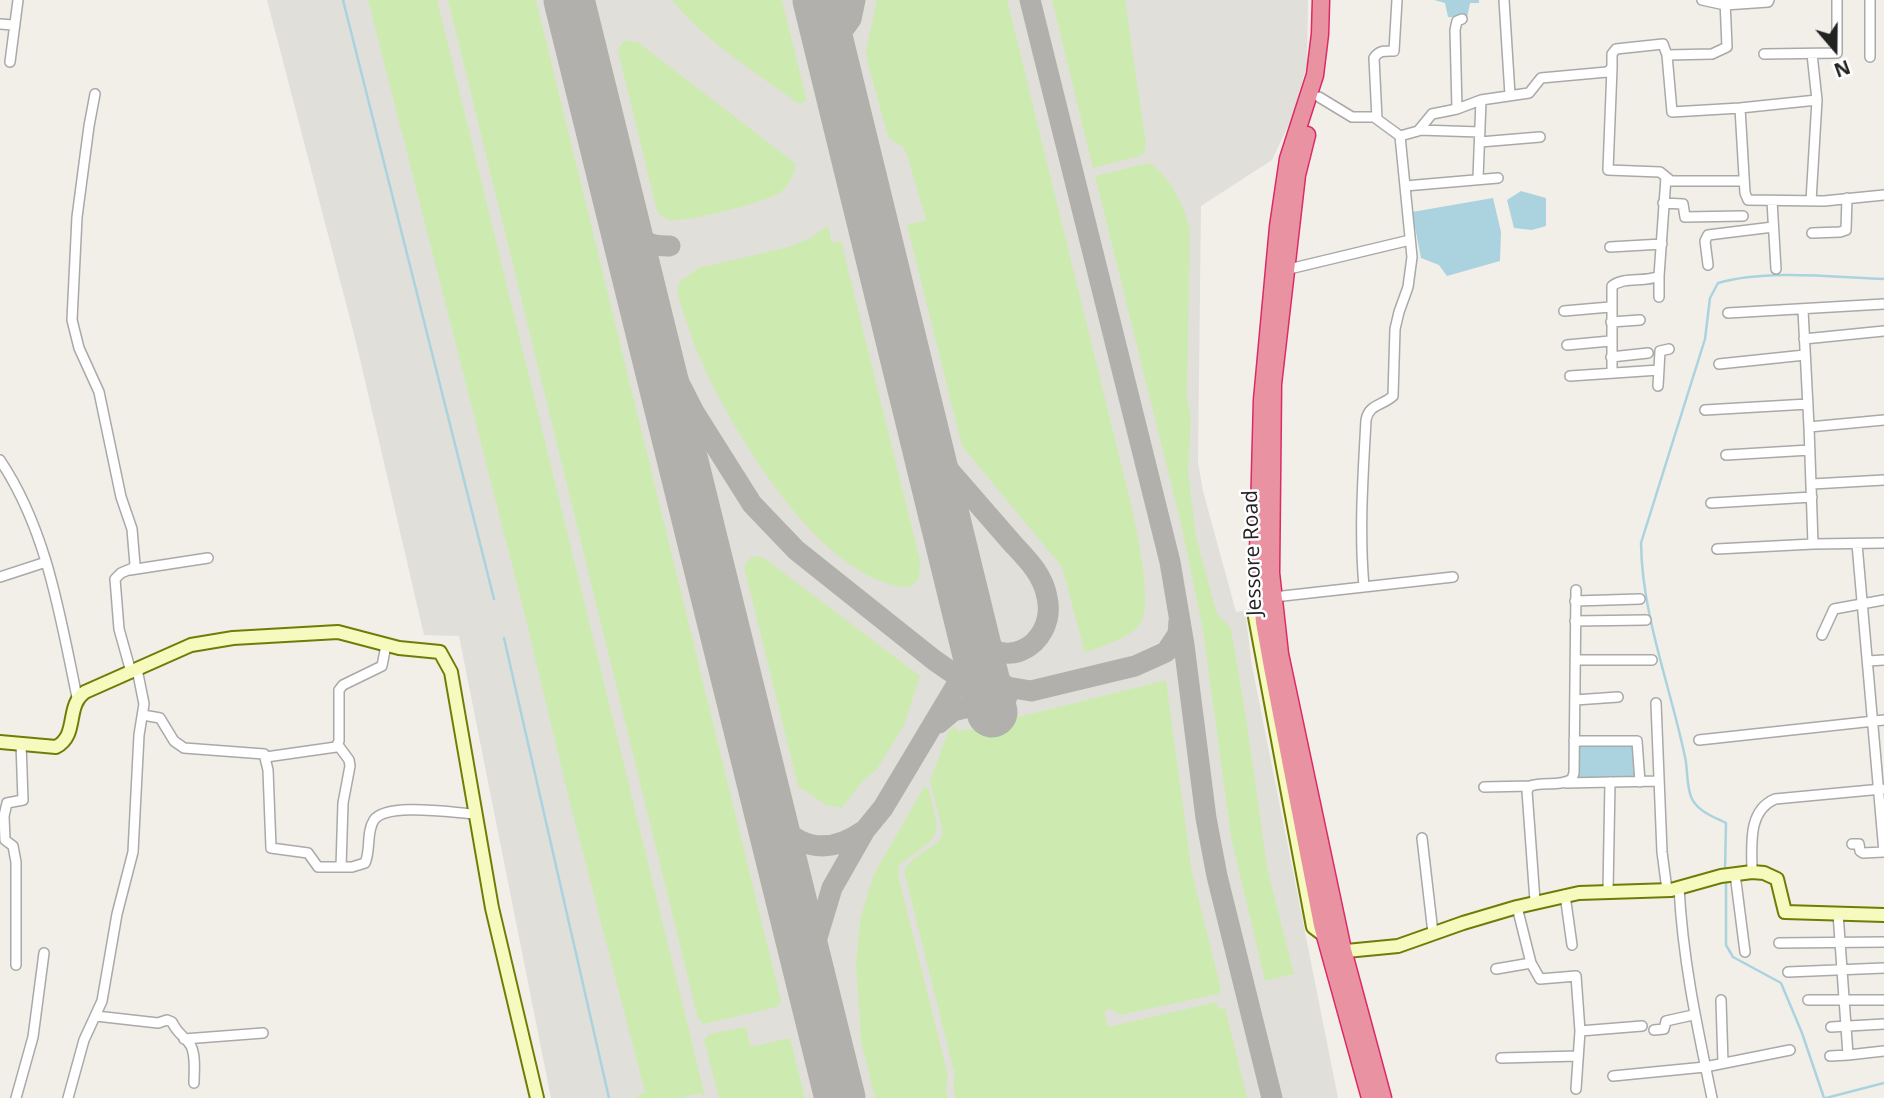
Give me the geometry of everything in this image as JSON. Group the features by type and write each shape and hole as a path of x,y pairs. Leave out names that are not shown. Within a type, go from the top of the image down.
{"highway":[{"path":"1321,0 1315,75 1288,159 1284,185 1267,335 1258,552 1268,594 1272,667 1325,936 1341,951 1370,1098"},
{"name":"Jessore Road","path":"1331,0 1328,56 1297,175 1285,270 1273,384 1268,594 1341,951 1383,1098"}],"street":[{"path":"10,62 18,0"},
{"path":"1377,119 1374,58 1382,51 1394,51 1396,0"},
{"path":"1504,0 1510,95"},
{"path":"1702,0 1769,0"},
{"path":"1764,54 1837,53 1837,0"},
{"path":"1870,0 1870,57"},
{"path":"1667,55 1712,54 1727,47 1725,2"},
{"path":"1457,109 1454,38 1456,24 1462,19"},
{"path":"0,24 13,25"},
{"path":"1744,181 1671,181 1657,172 1608,170 1612,54 1616,49 1663,44 1667,55 1672,112 1816,100"},
{"path":"1811,201 1816,100 1812,54"},
{"path":"1419,130 1432,114 1481,100 1529,93 1537,81 1548,76 1603,73 1612,68"},
{"path":"95,94 77,216 72,320 79,348 99,392 121,497 132,529 135,565 130,570"},
{"path":"1319,97 1352,117 1377,119 1400,136 1410,240 1412,272 1395,329 1393,396 1368,411 1366,420 1361,520 1364,587"},
{"path":"1478,178 1481,100"},
{"path":"1741,108 1746,199 1811,201 1884,195"},
{"path":"1400,136 1419,130 1480,137 1540,137"},
{"path":"1659,297 1666,177"},
{"path":"1405,186 1497,178"},
{"path":"1812,233 1846,230 1847,198"},
{"path":"1772,201 1776,269"},
{"path":"1663,203 1683,204 1685,217 1743,216"},
{"path":"1708,265 1705,242 1708,235 1773,227"},
{"path":"1285,270 1410,240"},
{"path":"1610,247 1662,244"},
{"path":"1612,372 1610,307 1614,284 1659,276"},
{"path":"1728,313 1884,304"},
{"path":"1564,311 1610,307"},
{"path":"1803,310 1813,544"},
{"path":"1611,322 1640,320"},
{"path":"1804,339 1884,331"},
{"path":"1567,345 1611,341"},
{"path":"1658,386 1660,351 1669,349"},
{"path":"1611,357 1648,353"},
{"path":"1719,364 1805,355"},
{"path":"1570,376 1659,370"},
{"path":"1704,410 1808,404"},
{"path":"1809,427 1884,420"},
{"path":"1726,455 1810,450"},
{"path":"0,460 23,503 53,582 77,697"},
{"path":"1812,484 1884,480"},
{"path":"1711,503 1812,497"},
{"path":"1717,550 1884,543"},
{"path":"1852,844 1859,844 1863,853 1883,852 1881,789 1857,544"},
{"path":"68,1098 84,1040 102,1001 117,914 133,852 139,735 144,695 118,629 115,579 130,570 208,558"},
{"path":"0,577 46,562"},
{"path":"1268,594 1453,577"},
{"path":"1566,783 1572,779 1574,773 1576,590"},
{"path":"1575,601 1640,599"},
{"path":"1822,635 1833,609 1884,600"},
{"path":"1575,621 1646,620"},
{"path":"0,742 56,747 64,743 70,730 77,697 191,645 233,638 338,632 386,645 440,652 451,672 492,908 537,1098"},
{"path":"341,867 343,803 350,766 349,760 338,745 339,690 343,685 382,666 386,645"},
{"path":"1575,660 1652,660"},
{"path":"1868,661 1884,660"},
{"path":"1575,700 1618,697"},
{"path":"1656,703 1659,781 1673,889 1693,1015 1712,1098"},
{"path":"143,715 160,718 174,741 184,748 262,753 266,757 271,848 308,853 318,867 352,867 365,863 371,826 384,813 418,810 475,814"},
{"path":"1699,740 1884,720"},
{"path":"1574,741 1637,741 1640,782"},
{"path":"16,965 16,862 13,846 5,840 4,816 7,803 23,800 21,743"},
{"path":"266,757 331,749 338,745"},
{"path":"1484,787 1530,786 1537,783 1659,781"},
{"path":"1608,891 1610,782"},
{"path":"1530,786 1527,792 1535,901"},
{"path":"1752,872 1754,824 1760,807 1765,803 1786,797 1881,789"},
{"path":"1422,838 1433,933"},
{"path":"1390,1098 1341,951 1398,946 1517,906 1565,895 1673,889 1752,872 1764,873 1777,879 1785,912 1884,915"},
{"path":"1729,875 1745,952"},
{"path":"1565,895 1572,945"},
{"path":"1517,906 1531,963 1540,979 1576,976 1580,1031 1576,1089"},
{"path":"1838,913 1848,1055"},
{"path":"1779,943 1884,942"},
{"path":"16,1098 33,1037 44,953"},
{"path":"1496,970 1531,963"},
{"path":"1788,972 1884,968"},
{"path":"1721,1000 1723,1063"},
{"path":"1808,1000 1884,1000"},
{"path":"1654,1030 1664,1028 1666,1021 1693,1015"},
{"path":"96,1016 172,1022 183,1040 192,1048 194,1083"},
{"path":"1831,1027 1884,1024"},
{"path":"1580,1031 1642,1026"},
{"path":"183,1040 263,1033"},
{"path":"1613,1076 1706,1067 1790,1051"},
{"path":"1830,1056 1884,1051"},
{"path":"1501,1058 1578,1056"}],"shaded area":[{"path":"267,0 1308,0 1307,65 1291,120 1272,160 1201,206 1198,462 1203,491 1236,612 1245,611 1252,666 1338,1098 551,1098 459,636 424,635 356,342"}],"green space":[{"path":"368,0 437,0 705,1096 700,1093 680,1098 635,1098 645,1092"},
{"path":"448,0 536,0 781,1001 777,1007 704,1024 698,1019"},
{"path":"672,0 782,0 805,102 799,104 732,56 699,29"},
{"path":"877,0 1007,0 1127,488 1142,560 1145,601 1143,617 1138,627 1120,639 1085,653 1062,567 962,446 907,225 926,220 907,154 903,147 888,137 867,60 866,50"},
{"path":"1052,0 1125,0 1146,144 1144,153 1139,156 1093,168"},
{"path":"625,40 639,43 796,164 791,180 784,189 761,201 708,215 678,220 661,215 657,211 619,55 618,49"},
{"path":"1149,163 1164,176 1176,192 1190,230 1187,397 1191,421 1188,472 1196,537 1217,614 1231,628 1267,867 1294,974 1265,981 1231,837 1203,630 1181,524 1095,176"},
{"path":"828,225 832,243 841,241 920,560 919,579 910,587 879,580 848,563 818,538 790,507 742,438 723,405 699,355 677,291 680,281 699,268 788,247 811,238"},
{"path":"751,557 764,558 920,676 904,725 877,769 862,782 842,808 826,805 798,786 744,567"},
{"path":"1166,680 1192,873 1221,989 1218,994 1120,1015 1111,1009 1104,1011 1108,1027 1217,1002 1218,1009 1225,1008 1247,1098 956,1098 953,1086 955,1076 904,871 913,859 938,842 942,836 930,781 948,732 955,726 958,732"},
{"path":"924,787 928,788 933,805 937,827 935,834 899,865 898,875 948,1076 948,1098 875,1098 861,1041 856,965 860,920 873,876"},
{"path":"746,1027 751,1047 790,1038 805,1098 719,1098 704,1040 709,1034"}],"water":[{"path":"1434,0 1479,0 1479,3 1470,3 1467,18 1448,17 1445,3"},
{"path":"1521,191 1546,198 1546,226 1532,230 1514,228 1507,200"},
{"path":"1493,198 1501,232 1500,261 1447,276 1439,265 1421,258 1412,212"},
{"path":"1633,743 1635,779 1579,779 1578,744"}],"waterway":[{"path":"343,0 494,599"},
{"path":"1725,871 1726,823 1703,811 1695,804 1690,794 1679,730 1651,624 1641,543 1705,339 1710,298 1718,283 1778,275 1884,279"},
{"path":"504,638 609,1098"},
{"path":"1726,881 1726,945 1733,957 1781,983 1802,1033 1824,1098"},
{"path":"1826,1098 1884,1083"}],"taxiway":[{"path":"819,0 825,15 840,26 846,26 851,19 855,0"},
{"path":"1030,0 1170,562 1184,645 1206,818 1217,876 1272,1098"},
{"path":"623,217 642,240 654,245 670,246"},
{"path":"643,302 668,361 694,412 752,504 796,550 934,660 983,694 1007,697"},
{"path":"916,405 925,437 932,450 1029,562 1042,582 1047,597 1048,615 1043,630 1034,642 1022,650 1008,653 994,650 980,639 969,621"},
{"path":"814,993 813,960 816,941 832,888 865,830 883,808 962,676 968,648 968,619"},
{"path":"973,637 987,671 1007,687 1031,691 1135,666 1166,652 1178,634 1179,621"},
{"path":"939,723 953,711 999,699"},
{"path":"769,811 789,833 811,845 836,844 863,831"}],"runway":[{"path":"569,0 840,1098"},
{"path":"818,0 992,712"}]}
